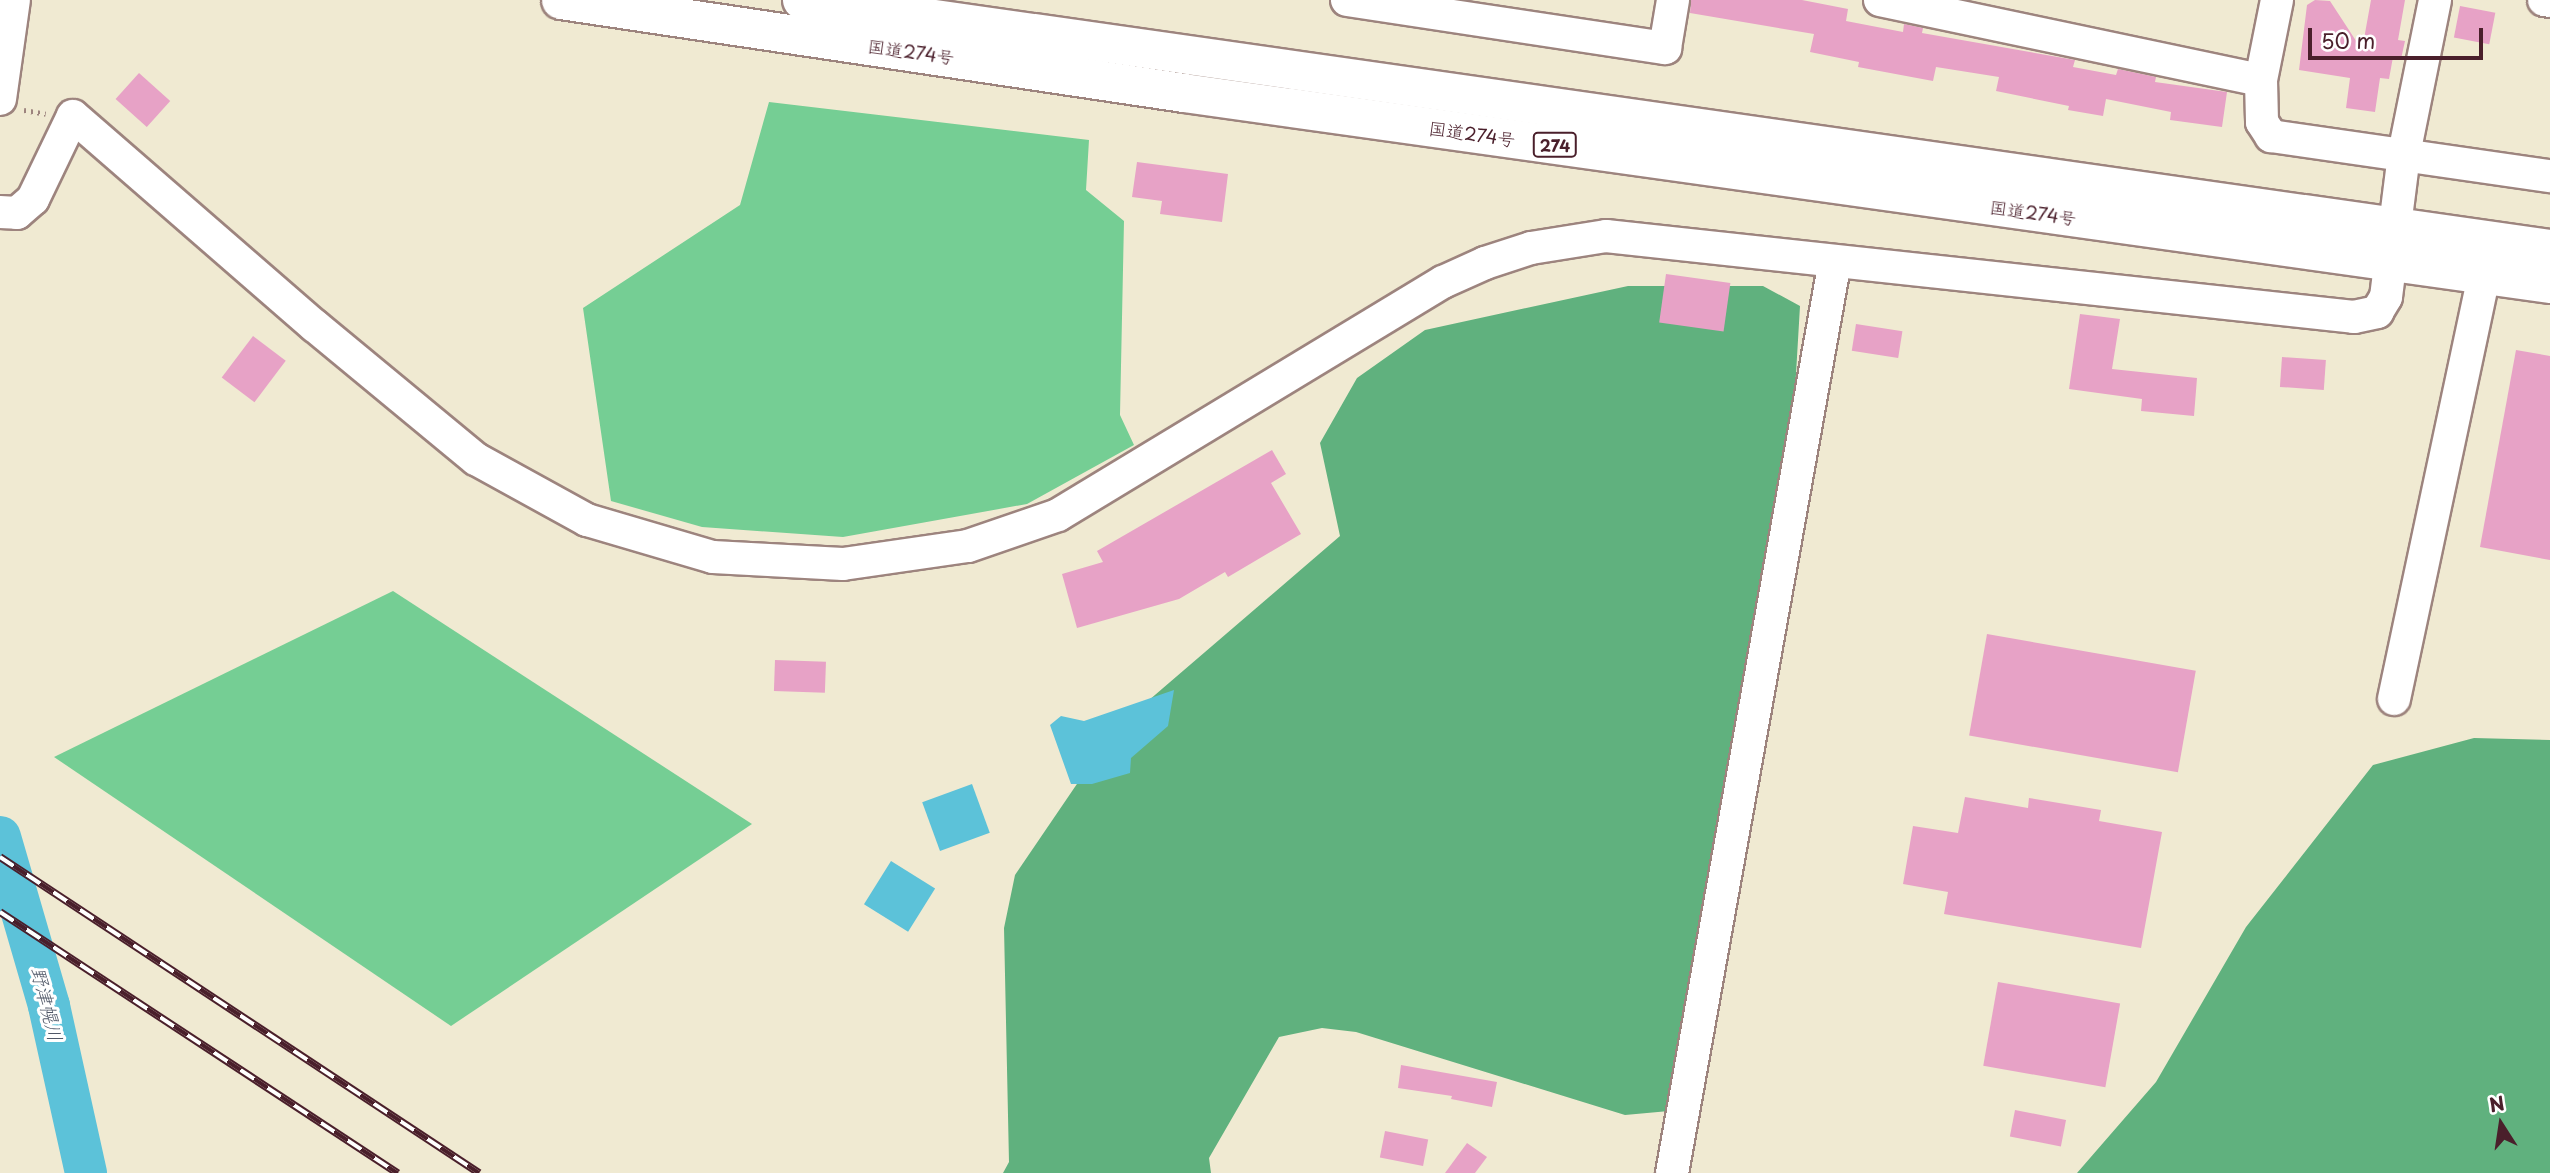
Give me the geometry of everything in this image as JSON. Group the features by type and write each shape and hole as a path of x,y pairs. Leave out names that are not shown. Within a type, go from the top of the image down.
{"highway":[{"name":"国道274号","path":"561,0 1184,93 2550,284"},
{"name":"国道274号","path":"802,0 2550,249"}],"street":[{"path":"6,103 14,0"},
{"path":"1347,0 1665,48 1674,0"},
{"path":"1880,0 2261,80"},
{"path":"2277,0 2261,80 2262,122 2271,136 2550,176"},
{"path":"0,212 17,213 33,199 73,116 315,326 476,459 587,520 713,556 843,564 968,545 1058,515 1443,282 1485,263 1531,248 1606,236 2354,317 2377,312 2386,297 2404,154 2435,0"},
{"path":"2544,0 2550,1"},
{"path":"1672,1173 1835,261"},
{"path":"2393,699 2484,276"}],"path":[{"path":"6,103 71,121"}],"green space":[{"path":"769,102 1089,140 1086,190 1124,221 1120,415 1134,445 1027,504 843,537 702,527 611,501 583,308 740,205"},
{"path":"1628,286 1763,286 1800,306 1794,408 1669,1111 1625,1115 1356,1032 1322,1028 1279,1037 1209,1158 1211,1173 1003,1173 1009,1162 1004,928 1015,875 1113,731 1340,536 1320,443 1357,378 1425,330"},
{"path":"393,591 752,824 451,1026 54,757"},
{"path":"2474,738 2550,740 2550,1173 2077,1173 2156,1082 2246,927 2373,765"}],"water":[{"path":"1174,690 1168,726 1131,758 1130,773 1092,784 1071,784 1050,725 1061,716 1084,721"},
{"path":"972,784 990,833 940,851 922,802"},
{"path":"891,861 935,889 908,932 864,904"}],"building":[{"path":"1691,0 1802,0 1848,9 1846,21 1903,32 1904,24 1923,28 1922,33 2075,60 2073,67 2116,75 2118,69 2156,77 2155,82 2227,92 2222,127 2170,120 2171,112 2106,99 2103,116 2068,110 2069,106 1996,91 1999,77 1936,67 1933,81 1858,67 1859,62 1810,52 1814,34 1690,13"},
{"path":"2315,0 2330,1 2362,50 2371,0 2405,0 2398,40 2405,41 2401,59 2393,57 2389,79 2380,78 2375,112 2346,108 2350,78 2299,70 2307,5"},
{"path":"2460,6 2495,13 2489,44 2454,37"},
{"path":"139,73 170,101 147,127 116,99"},
{"path":"1137,162 1228,174 1222,222 1160,214 1162,201 1132,197"},
{"path":"1666,274 1730,283 1724,332 1659,323"},
{"path":"2080,314 2120,319 2112,369 2197,378 2194,416 2141,411 2142,399 2069,389"},
{"path":"1856,324 1902,331 1898,358 1852,351"},
{"path":"253,336 286,361 254,402 222,378"},
{"path":"2516,350 2550,356 2550,560 2480,547"},
{"path":"2282,357 2326,360 2324,390 2280,387"},
{"path":"1272,450 1286,474 1271,483 1301,534 1228,577 1225,572 1179,599 1077,628 1062,574 1103,562 1097,551"},
{"path":"1987,634 2196,671 2178,772 1969,735"},
{"path":"775,660 826,662 825,693 774,691"},
{"path":"1965,797 2028,808 2029,798 2101,810 2099,821 2162,832 2141,948 1944,914 1948,892 1903,884 1913,826 1958,833"},
{"path":"1998,982 2120,1004 2105,1087 1983,1066"},
{"path":"1401,1065 1497,1082 1492,1107 1451,1099 1452,1096 1398,1088"},
{"path":"2015,1110 2066,1120 2061,1146 2010,1137"},
{"path":"1385,1131 1428,1139 1423,1166 1380,1158"},
{"path":"1467,1143 1487,1157 1475,1173 1445,1173"}],"waterway":[{"name":"野津幌川","path":"0,837 49,1006 86,1173"}],"railway":[{"path":"0,857 479,1173"},
{"path":"0,912 398,1173"}]}
